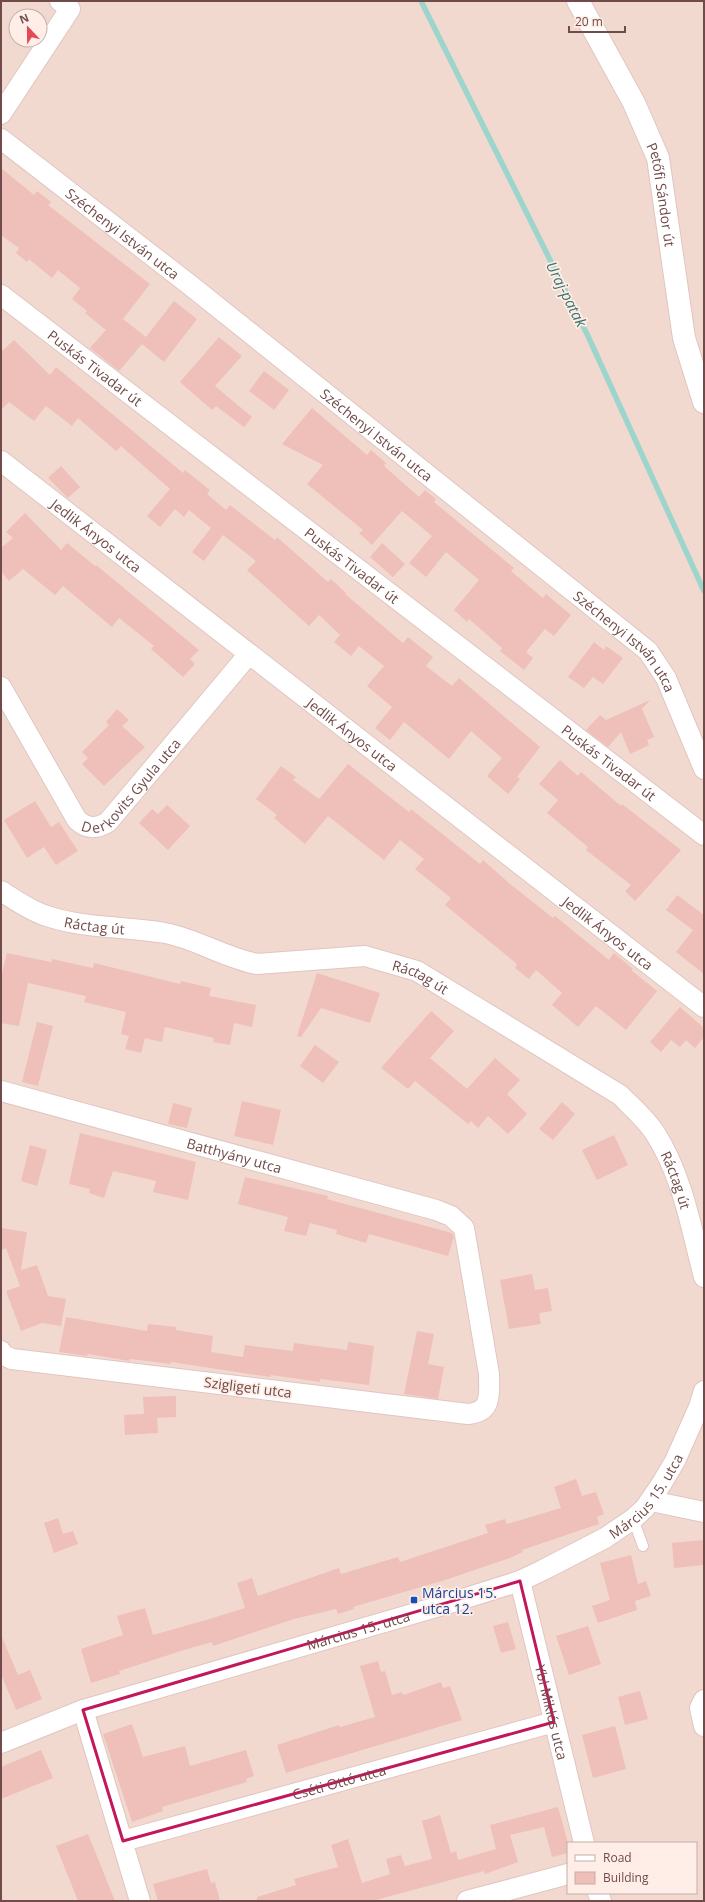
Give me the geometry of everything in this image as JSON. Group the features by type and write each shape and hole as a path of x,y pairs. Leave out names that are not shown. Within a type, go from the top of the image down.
{"street":[{"name":"Petőfi Sándor út","path":"578,1 634,103 658,158 684,338 704,402"},
{"path":"1,114 68,4"},
{"name":"Széchenyi István utca","path":"1,139 196,290 648,651 666,678 704,769"},
{"name":"Puskás Tivadar út","path":"1,295 704,835"},
{"name":"Jedlik Ányos utca","path":"1,461 704,1007"},
{"name":"Derkovits Gyula utca","path":"1,687 77,820 82,825 95,828 108,822 249,654"},
{"name":"Ráctag út","path":"1,891 42,915 78,923 165,933 200,944 240,961 258,964 365,956 417,971 620,1095 640,1114 655,1132 669,1157 678,1179 704,1277"},
{"name":"Batthyány utca","path":"1,1091 436,1210 451,1216 464,1228 489,1374 489,1398"},
{"name":"Szigligeti utca","path":"1,1351 3,1354 12,1359 468,1414 478,1414 486,1408 489,1398"},
{"name":"Március 15. utca","path":"1,1743 83,1710 367,1628 520,1581 543,1570 605,1538 633,1519 651,1501 675,1461 699,1407 704,1391"},
{"path":"651,1501 704,1512"},
{"name":"Ybl Miklós utca","path":"520,1581 584,1842"},
{"path":"704,1700 700,1708 704,1726"},
{"path":"83,1710 140,1901"},
{"name":"Cséti Ottó utca","path":"123,1841 554,1722"},
{"path":"467,1901 567,1874"}],"lane":[{"path":"633,1519 643,1546"}],"highlighted area":[{"path":"520,1581 554,1722 123,1841 83,1710"}],"shaded area":[{"path":"1,1 704,1 704,1901 1,1901"}],"building":[{"path":"1,168 34,195 37,191 51,202 48,205 150,284 123,319 146,337 174,301 197,319 164,362 142,344 119,371 90,348 106,330 85,313 87,311 72,299 80,288 58,270 52,278 29,259 27,262 16,253 19,248 1,235"},
{"path":"219,337 242,356 215,386 252,417 244,427 216,406 212,410 180,382"},
{"path":"14,340 50,375 56,367 183,473 185,470 210,490 207,494 226,510 230,505 275,540 277,537 328,582 331,579 346,593 345,594 403,643 408,637 433,657 426,666 452,686 459,678 540,747 517,777 520,779 508,794 487,776 502,758 471,731 449,759 404,722 390,740 375,728 392,707 367,686 384,666 359,646 351,656 334,642 340,635 319,615 309,626 247,570 256,561 223,535 204,561 192,552 211,528 189,510 184,517 175,509 160,527 147,516 170,489 121,446 116,451 78,418 72,426 46,406 34,421 9,402 1,410 1,352"},
{"path":"264,371 289,390 274,410 249,391"},
{"path":"312,408 367,455 371,450 386,463 384,466 419,497 425,490 436,499 434,502 514,568 511,571 543,598 546,594 571,615 554,636 545,629 526,652 533,658 524,670 500,651 502,648 469,619 467,622 454,610 479,580 446,552 426,577 409,563 432,536 402,511 372,545 359,533 363,530 307,484 323,465 282,444"},
{"path":"61,466 80,487 68,498 48,478"},
{"path":"25,513 61,550 67,543 199,650 190,659 195,664 183,677 151,649 154,646 119,618 112,627 63,586 55,595 23,569 9,581 1,571 1,548 13,538 6,532"},
{"path":"382,543 405,564 393,577 370,557"},
{"path":"594,642 604,650 606,646 623,658 603,684 593,677 584,688 568,677"},
{"path":"650,700 642,709 654,737 647,740 649,745 630,754 621,732 608,747 586,730 600,715 606,720"},
{"path":"117,709 129,720 122,726 145,747 104,786 82,764 88,758 82,752 109,725 106,722"},
{"path":"560,760 578,776 581,772 621,806 622,804 681,850 635,901 625,891 631,885 586,850 588,847 547,813 558,800 539,784"},
{"path":"348,764 409,812 411,809 480,864 483,860 510,884 553,918 555,916 609,960 614,953 633,969 631,970 657,991 626,1030 596,1006 578,1027 552,1005 562,993 536,970 529,979 515,968 517,964 445,905 451,898 415,869 424,859 400,840 384,860 328,816 305,844 274,818 277,815 256,799 281,766 296,777 293,780 319,799"},
{"path":"35,801 51,827 59,822 78,851 56,865 44,847 27,858 4,820"},
{"path":"167,805 190,826 168,850 139,823 152,809 158,814"},
{"path":"677,895 704,915 704,974 676,952 693,930 666,910"},
{"path":"7,953 51,962 52,959 93,968 94,963 180,984 181,981 211,988 209,996 256,1005 252,1027 234,1023 230,1045 213,1042 214,1038 165,1027 162,1042 145,1038 141,1053 125,1049 129,1036 121,1034 126,1012 84,1002 86,996 28,983 19,1026 1,1023 1,977"},
{"path":"317,973 380,993 370,1023 321,1008 301,1037 297,1036"},
{"path":"680,1007 704,1028 704,1037 695,1048 686,1040 680,1047 671,1040 661,1052 650,1042"},
{"path":"431,1011 454,1031 430,1058 467,1089 495,1058 520,1080 507,1094 527,1114 508,1134 488,1116 478,1128 471,1121 468,1124 415,1081 408,1089 381,1068"},
{"path":"37,1022 53,1026 38,1086 22,1082"},
{"path":"315,1045 339,1062 323,1083 300,1066"},
{"path":"242,1101 281,1110 273,1145 234,1136"},
{"path":"562,1102 575,1114 553,1140 539,1129"},
{"path":"173,1103 192,1108 187,1128 168,1124"},
{"path":"80,1133 196,1162 188,1200 153,1192 156,1181 113,1171 104,1198 89,1193 90,1189 69,1184"},
{"path":"614,1135 628,1165 597,1180 582,1150"},
{"path":"30,1145 47,1150 37,1186 21,1181"},
{"path":"245,1177 328,1196 327,1199 452,1233 454,1237 448,1256 369,1234 366,1243 336,1234 337,1230 310,1223 306,1236 284,1231 288,1217 238,1204"},
{"path":"1,1228 27,1232 21,1270 37,1265 48,1296 66,1299 61,1326 42,1323 21,1331 6,1291 20,1286 6,1248 1,1250"},
{"path":"532,1274 535,1290 548,1288 552,1311 539,1313 541,1324 509,1329 500,1280"},
{"path":"66,1317 147,1331 148,1324 176,1327 176,1330 213,1336 211,1352 243,1357 245,1345 293,1351 294,1343 347,1350 348,1342 374,1346 369,1385 320,1379 320,1382 271,1375 270,1377 171,1362 171,1364 130,1359 129,1361 88,1354 87,1356 59,1352"},
{"path":"417,1331 434,1334 428,1364 444,1367 438,1399 404,1394"},
{"path":"176,1396 176,1417 157,1418 158,1433 125,1435 124,1415 144,1414 143,1397"},
{"path":"576,1479 582,1496 596,1492 604,1514 597,1517 599,1524 522,1550 523,1552 510,1558 445,1580 353,1607 354,1609 338,1614 336,1609 294,1619 213,1646 212,1642 119,1671 120,1674 91,1683 81,1649 123,1635 117,1616 145,1608 153,1635 206,1620 245,1608 237,1583 252,1578 258,1596 339,1568 341,1574 398,1557 400,1562 488,1533 485,1525 505,1519 507,1524 561,1508 554,1487"},
{"path":"58,1518 63,1534 73,1531 78,1544 54,1553 44,1523"},
{"path":"704,1540 704,1565 674,1568 672,1543"},
{"path":"631,1555 638,1584 646,1581 651,1596 635,1601 637,1610 598,1623 592,1606 610,1600 600,1563"},
{"path":"508,1622 516,1649 501,1653 493,1626"},
{"path":"588,1626 601,1664 569,1675 556,1636"},
{"path":"1,1635 18,1675 30,1670 42,1699 16,1710 1,1674"},
{"path":"378,1661 381,1672 385,1671 392,1695 402,1692 403,1695 441,1682 443,1688 450,1686 462,1720 286,1773 277,1745 339,1725 340,1727 375,1717 360,1666"},
{"path":"640,1691 648,1719 625,1725 618,1697"},
{"path":"132,1724 143,1757 185,1746 190,1766 246,1750 254,1776 246,1779 247,1782 162,1807 163,1811 132,1822 103,1734"},
{"path":"615,1726 626,1769 593,1778 582,1735"},
{"path":"41,1750 53,1778 1,1799 1,1767"},
{"path":"558,1807 568,1842 567,1853 552,1857 544,1827 510,1835 518,1862 485,1874 484,1871 372,1901 257,1901 257,1897 296,1885 294,1879 338,1867 331,1845 348,1839 362,1883 390,1874 386,1859 401,1855 405,1866 432,1859 422,1821 440,1815 451,1853 456,1851 458,1860 496,1849 490,1825"},
{"path":"88,1834 115,1901 78,1901 56,1846"},
{"path":"207,1869 211,1883 215,1882 220,1901 158,1901 153,1884"}],"waterway":[{"name":"Uraj-patak","path":"421,1 588,336 704,591"}],"place":[{"name":"Március 15. utca 12.","path":"414,1600"}]}
